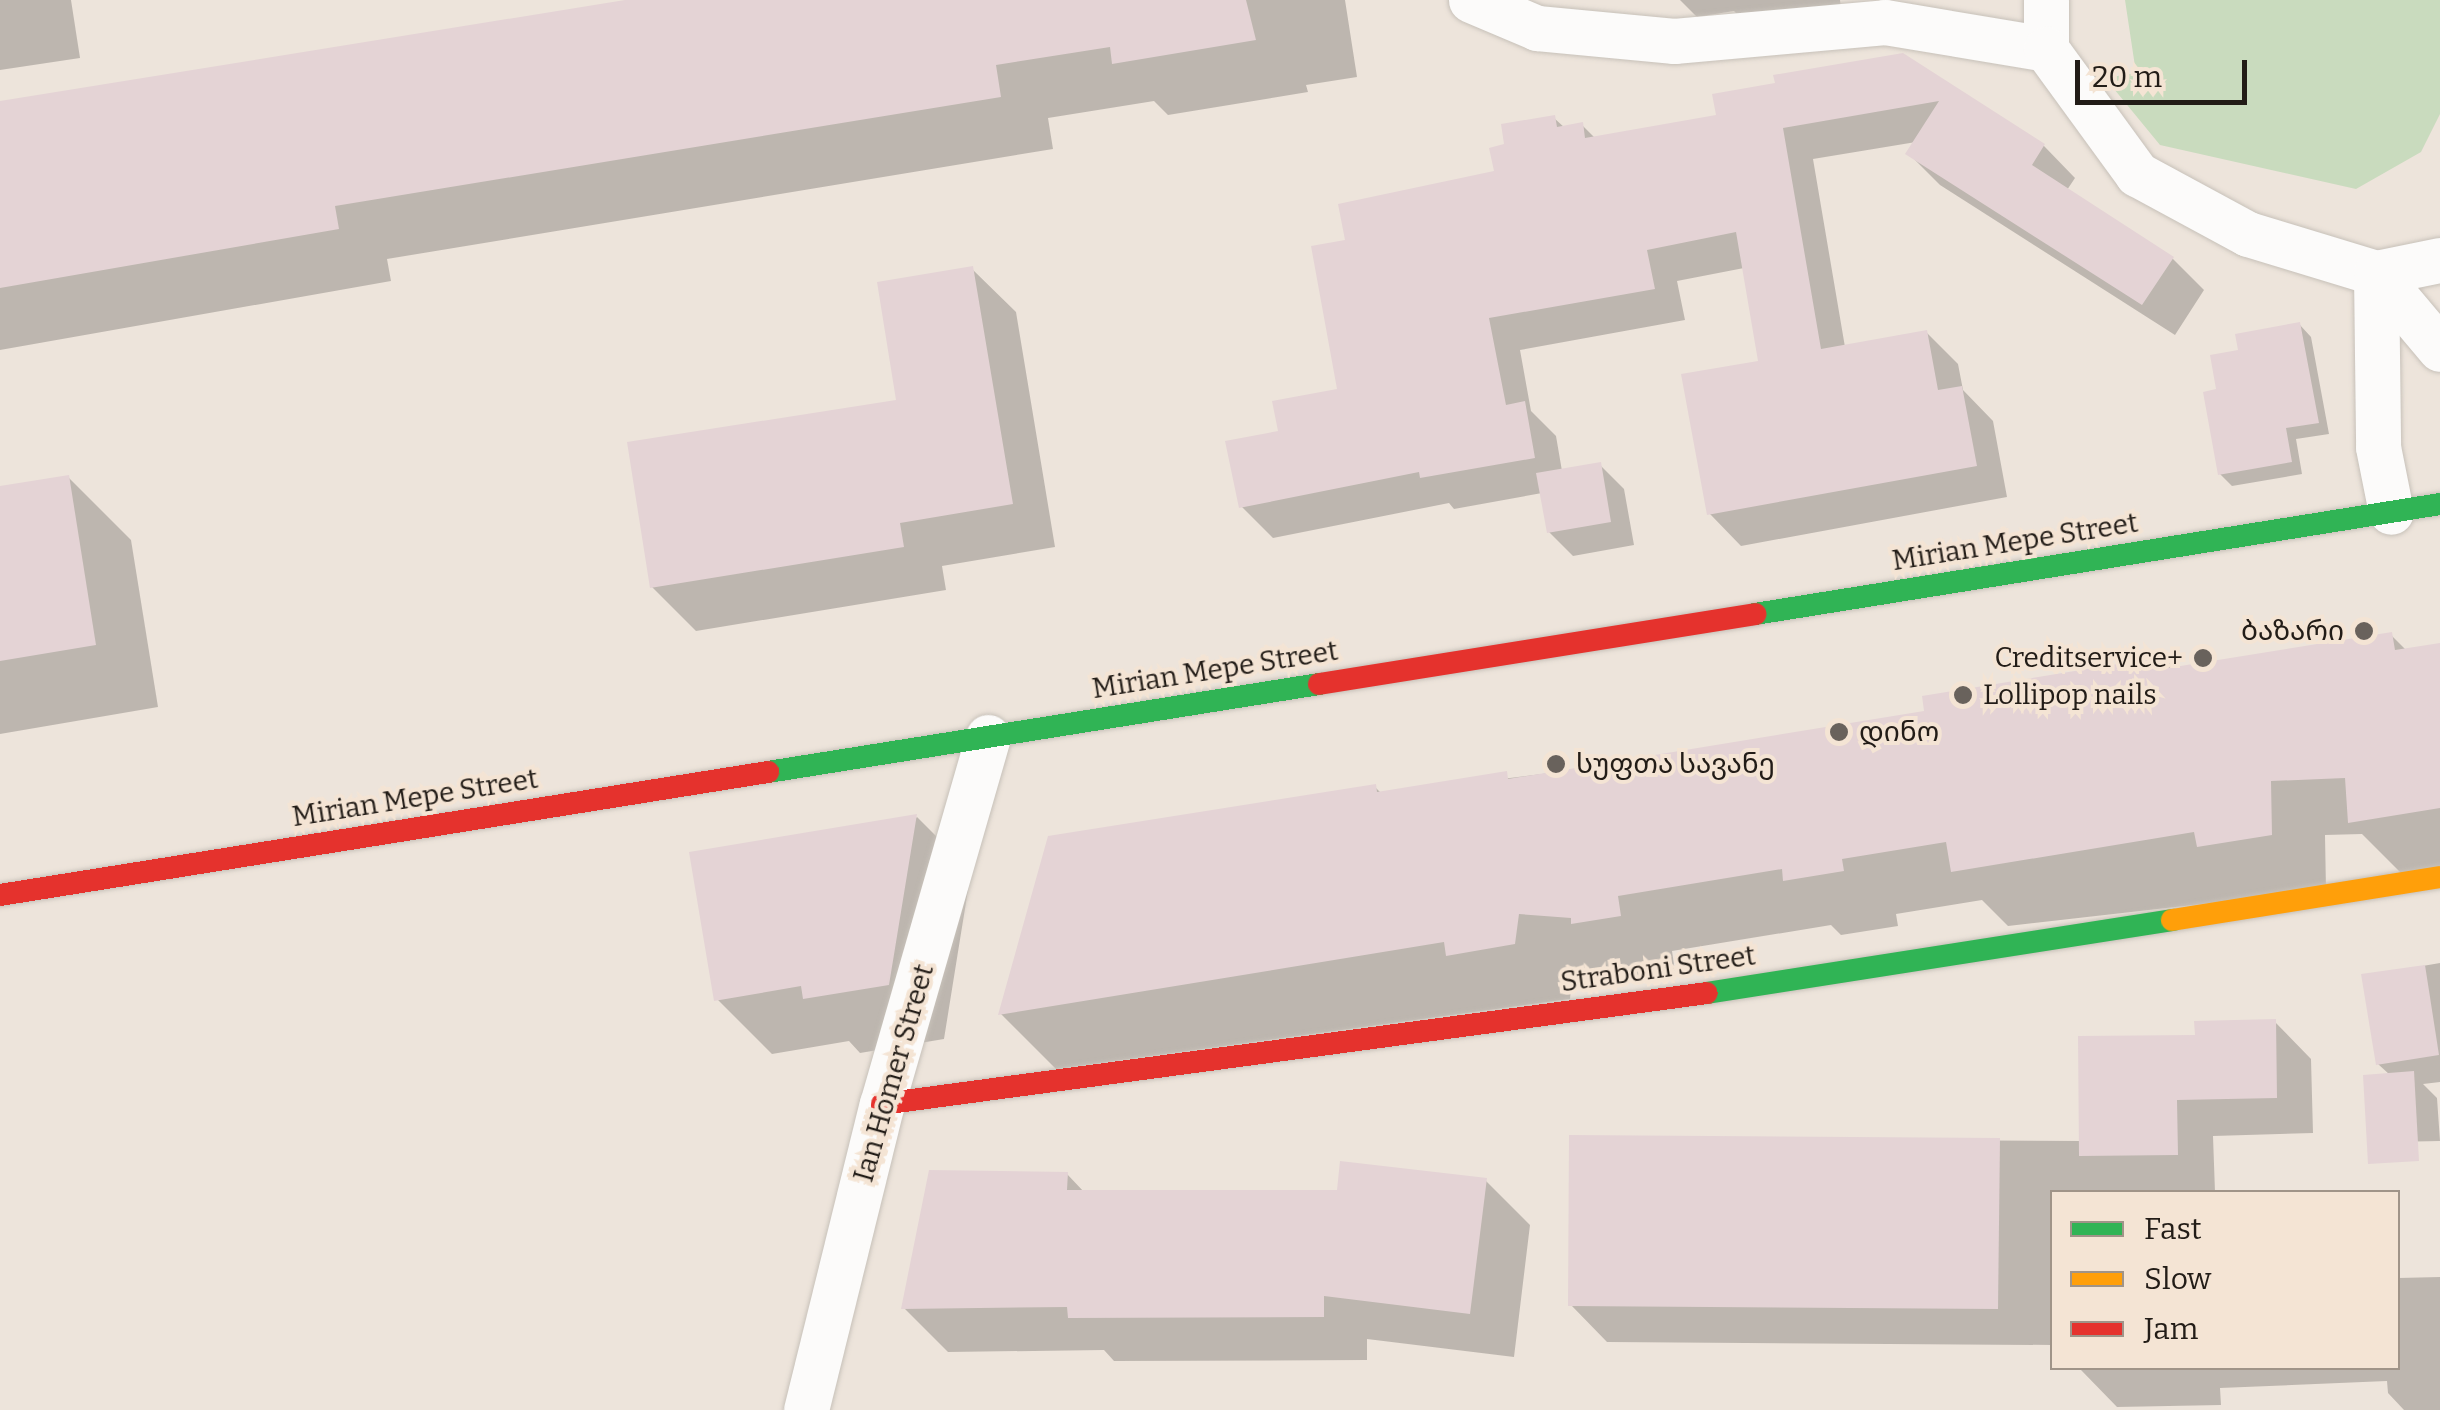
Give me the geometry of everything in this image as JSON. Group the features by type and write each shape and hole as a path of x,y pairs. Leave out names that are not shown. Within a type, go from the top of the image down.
{"street":[{"path":"1471,0 1537,28 1674,40 1885,22 2046,49"},
{"path":"2046,0 2046,49 2137,174 2248,234 2376,273 2440,260"},
{"path":"2376,273 2440,349"},
{"path":"2376,273 2378,447 2392,512"},
{"name":"Mirian Mepe Street","path":"0,895 2440,504"},
{"name":"Ian Homer Street","path":"806,1410 882,1104 988,737"},
{"name":"Straboni Street","path":"882,1104 1797,980 2440,877"}],"green space":[{"path":"2125,0 2440,0 2440,114 2421,152 2356,189 2160,145 2105,78 2136,73"}],"building":[{"path":"625,0 1246,0 1256,40 1112,64 1110,47 996,65 1001,97 335,206 339,229 0,288 0,101"},
{"path":"1903,53 2045,144 2032,165 2174,257 2142,305 1905,154 1939,101 1783,128 1821,349 1927,330 1938,390 1962,386 1977,466 1707,515 1681,374 1758,361 1736,232 1647,250 1655,289 1489,318 1506,405 1525,401 1535,458 1420,478 1419,472 1239,508 1225,441 1278,431 1272,401 1337,389 1311,246 1345,240 1338,204 1494,171 1489,148 1504,144 1501,124 1555,115 1557,127 1583,122 1585,138 1716,115 1712,94 1775,83 1773,75"},
{"path":"973,266 1013,504 900,523 904,547 650,588 627,442 896,400 877,282"},
{"path":"2300,322 2319,423 2286,428 2292,462 2218,475 2203,392 2216,389 2210,355 2238,350 2235,334"},
{"path":"1601,462 1611,522 1547,533 1536,473"},
{"path":"69,475 96,645 0,661 0,486"},
{"path":"2392,632 2395,650 2440,643 2440,808 2348,823 2345,778 2271,781 2272,835 2197,847 2194,832 1951,872 1946,842 1842,859 1844,871 1783,881 1782,869 1618,896 1621,916 1571,924 1571,918 1519,914 1515,944 1446,956 1444,942 998,1015 1048,836 1376,784 1377,792 1507,771 1508,779 1924,711 1922,696 2166,656 2168,668"},
{"path":"917,814 889,985 803,999 801,986 714,1001 689,852"},
{"path":"2425,965 2439,1055 2376,1065 2361,974"},
{"path":"2276,1019 2277,1098 2177,1100 2178,1155 2079,1156 2078,1036 2195,1035 2194,1021"},
{"path":"2414,1071 2419,1161 2368,1164 2363,1075"},
{"path":"1569,1135 2000,1138 1998,1309 1568,1306"},
{"path":"1340,1161 1487,1178 1470,1314 1324,1296 1324,1317 1068,1318 1067,1307 901,1309 929,1170 1068,1172 1067,1190 1337,1190"}],"traffic: fast":[{"path":"1755,614 2440,504"},
{"path":"768,772 1319,684"},
{"path":"1707,993 2172,920"}],"traffic: slow":[{"path":"2172,920 2440,877"}],"traffic: jam":[{"path":"1319,684 1755,614"},
{"path":"0,895 768,772"},
{"path":"882,1104 1707,993"}],"place":[{"name":"ბაზარი","path":"2364,631"},
{"name":"Creditservice+","path":"2203,658"},
{"name":"Lollipop nails","path":"1963,695"},
{"name":"დინო","path":"1839,732"},
{"name":"სუფთა სავანე","path":"1556,764"}]}
